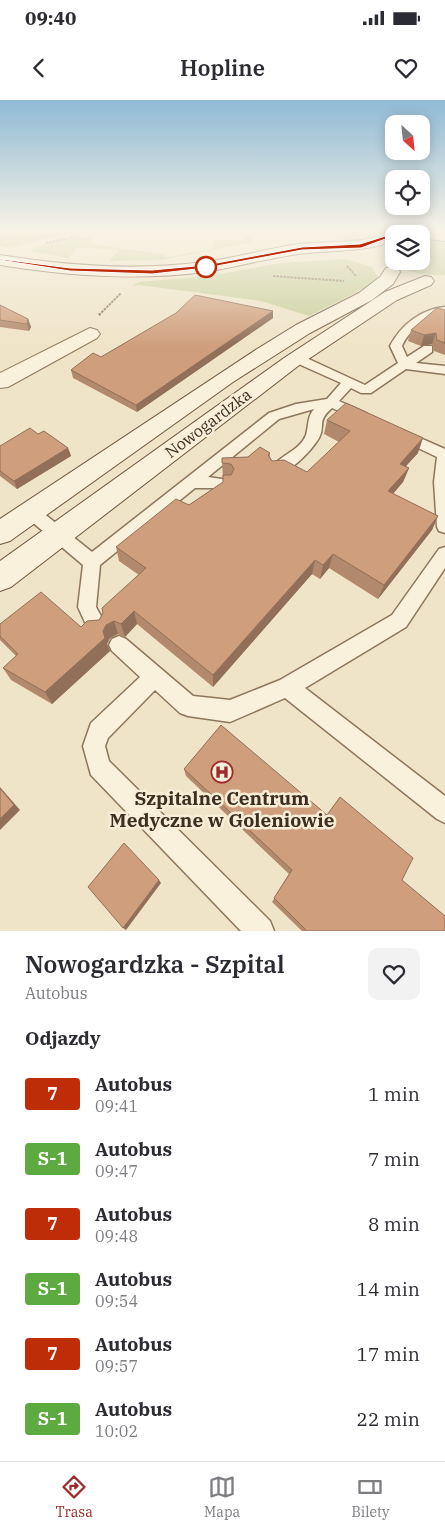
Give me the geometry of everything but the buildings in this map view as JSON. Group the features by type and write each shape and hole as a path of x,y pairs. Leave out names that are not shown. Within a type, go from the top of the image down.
{"street":[{"path":"61,269 137,272 186,269"},
{"path":"387,269 392,272"},
{"name":"Nowogardzka","path":"0,533 234,371 316,321 375,290 392,272 433,282 391,296 296,358 0,578"},
{"path":"0,382 90,334"}],"lane":[{"path":"402,359 396,346 400,338 428,313 445,310"},
{"path":"296,358 366,390 402,359 412,342"},
{"path":"402,359 428,349"},
{"path":"402,359 444,368"},
{"path":"277,470 300,452 314,436 314,423 318,413 332,402 348,383"},
{"path":"96,625 87,607 92,562 274,416 296,408 332,402 375,422"},
{"path":"393,430 445,455 442,482 445,527"},
{"path":"193,482 224,484"},
{"path":"31,512 92,562"},
{"path":"119,645 188,706 230,711 287,687 399,621 445,554"},
{"path":"154,677 99,731 94,746 99,768 260,931"},
{"path":"287,687 445,811"}],"path":[{"path":"90,334 81,328 106,310 137,272"},
{"path":"265,276 350,282"}],"green space":[{"path":"248,269 373,269 378,277 374,283 309,316 261,301 139,285 131,286 139,282 209,276"},
{"path":"445,269 445,275 405,270"}],"bus line":[{"name":"7","path":"60,269 152,272 189,269"}],"place":[{"name":"Szpitalne Centrum Medyczne w Goleniowie","path":"222,772"}]}
